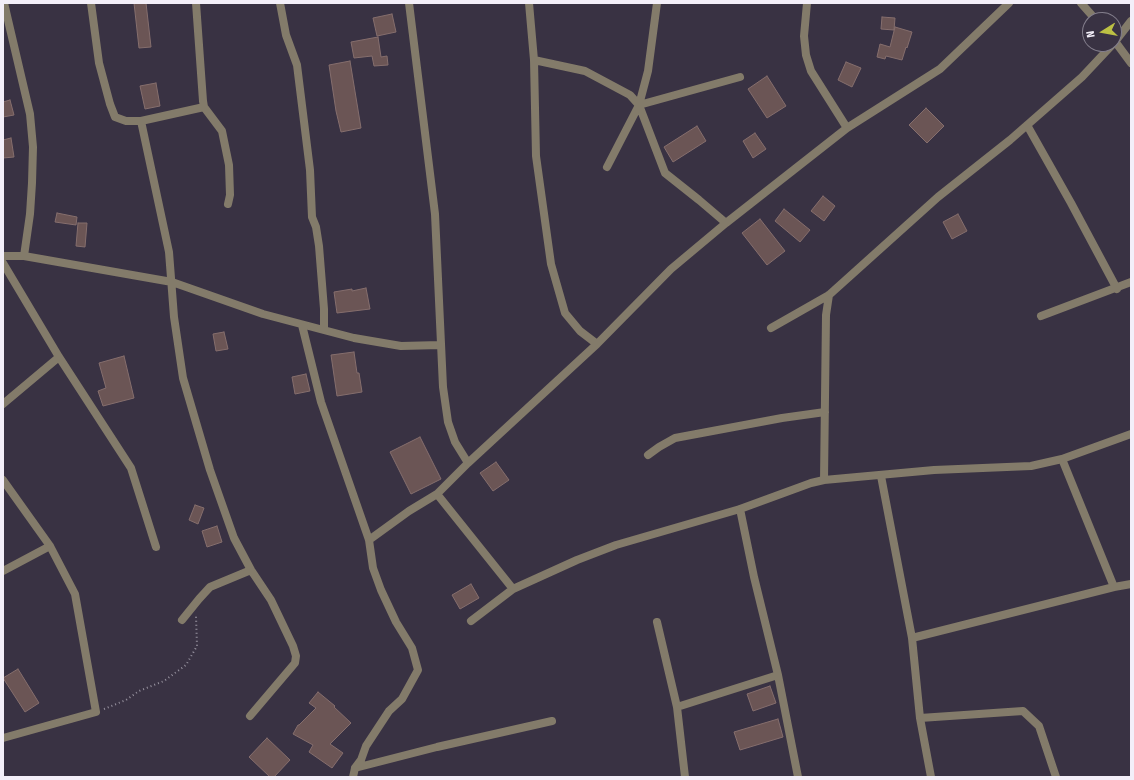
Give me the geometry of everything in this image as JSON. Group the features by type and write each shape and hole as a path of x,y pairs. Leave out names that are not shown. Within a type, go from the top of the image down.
{"street":[{"path":"4,3 30,114 33,147 30,214 24,256"},
{"path":"91,3 99,63 115,117 126,121 142,121 204,107"},
{"path":"196,3 204,107 222,131 229,166 230,195 228,204"},
{"path":"280,3 286,34 297,65 310,170 312,217 316,227 318,246 324,309 324,329"},
{"path":"409,3 435,214 443,387 448,422 455,442 468,463"},
{"path":"529,3 534,60 536,156 551,264 565,313 580,331 597,344"},
{"path":"607,167 639,105 648,71 657,3"},
{"path":"807,3 804,36 806,55 810,71 847,128"},
{"path":"369,540 438,494 468,463 597,344 671,268 847,128 940,69 1009,3"},
{"path":"1081,3 1089,12"},
{"path":"1122,32 1131,21"},
{"path":"771,328 828,295 938,196 1027,125 1082,77 1105,52"},
{"path":"1122,52 1131,64"},
{"path":"534,60 585,71 630,95 639,105 665,173 726,223"},
{"path":"639,105 740,77"},
{"path":"142,121 169,252 174,317 183,378 220,499 234,538 251,570 271,600 293,646 296,656 295,663 250,716"},
{"path":"1027,125 1117,288"},
{"path":"3,256 24,256 172,282 263,314 354,338 401,346 440,345"},
{"path":"3,263 59,357 131,468 156,547"},
{"path":"1041,316 1131,282"},
{"path":"824,480 826,315 828,295"},
{"path":"302,325 321,402 369,540 373,568 381,590 396,622 412,648 418,670 402,699 389,711 374,732 355,768 353,777"},
{"path":"3,404 59,357"},
{"path":"648,455 675,438 782,418 824,412"},
{"path":"471,621 513,589 577,560 616,545 740,509 811,482 934,470 1031,466 1062,459 1131,434"},
{"path":"1062,459 1114,587"},
{"path":"881,476 912,638 920,718 931,777"},
{"path":"3,480 50,546 74,594 96,712 3,738"},
{"path":"438,494 513,589"},
{"path":"740,509 754,577 778,675 798,777"},
{"path":"3,571 50,546"},
{"path":"182,620 210,588 251,570"},
{"path":"912,638 1131,584"},
{"path":"657,622 676,706 685,777"},
{"path":"676,706 778,675"},
{"path":"920,718 1023,711 1039,726 1056,777"},
{"path":"355,768 437,747 552,721"}],"path":[{"path":"99,711 126,700 139,691 164,681 186,665 197,646 196,615"}],"building":[{"path":"134,3 146,3 151,47 139,48"},
{"path":"392,14 396,32 377,36 373,18"},
{"path":"882,17 895,18 894,30 881,29"},
{"path":"895,27 912,32 902,60 886,56 885,59 877,57 880,44 890,47"},
{"path":"378,37 381,57 387,56 388,65 374,66 372,56 354,58 351,42"},
{"path":"350,61 361,128 341,132 336,111 329,65"},
{"path":"846,62 861,68 852,87 838,80"},
{"path":"767,76 786,106 767,118 748,89"},
{"path":"156,83 160,106 145,109 140,86"},
{"path":"10,100 14,115 3,117 3,102"},
{"path":"926,108 944,126 927,143 909,125"},
{"path":"697,126 706,141 673,162 664,147"},
{"path":"755,133 766,149 753,158 743,141"},
{"path":"11,138 14,157 3,158 3,140"},
{"path":"823,196 835,206 824,221 811,211"},
{"path":"784,209 810,230 800,242 775,221"},
{"path":"57,213 77,217 76,225 55,222"},
{"path":"958,214 967,231 952,239 943,222"},
{"path":"760,219 785,251 767,265 742,233"},
{"path":"78,223 87,223 85,247 76,246"},
{"path":"366,288 370,309 337,313 334,292 352,289 352,291"},
{"path":"224,332 228,349 216,351 213,334"},
{"path":"354,352 362,392 337,396 331,355"},
{"path":"124,356 134,398 103,406 98,391 106,388 99,363"},
{"path":"306,374 310,391 295,394 292,377"},
{"path":"420,437 441,479 411,494 390,452"},
{"path":"496,462 509,480 493,491 480,473"},
{"path":"195,505 204,508 198,524 189,520"},
{"path":"217,526 222,542 207,547 202,531"},
{"path":"471,584 479,598 460,609 452,595"},
{"path":"18,669 39,703 25,712 3,678"},
{"path":"770,686 776,703 753,711 747,694"},
{"path":"318,692 335,706 334,707 351,723 330,744 343,753 332,768 309,752 313,745 293,734 298,725 316,708 309,703"},
{"path":"778,719 783,737 740,750 734,732"},
{"path":"267,738 290,760 274,777 270,777 249,757"}]}
